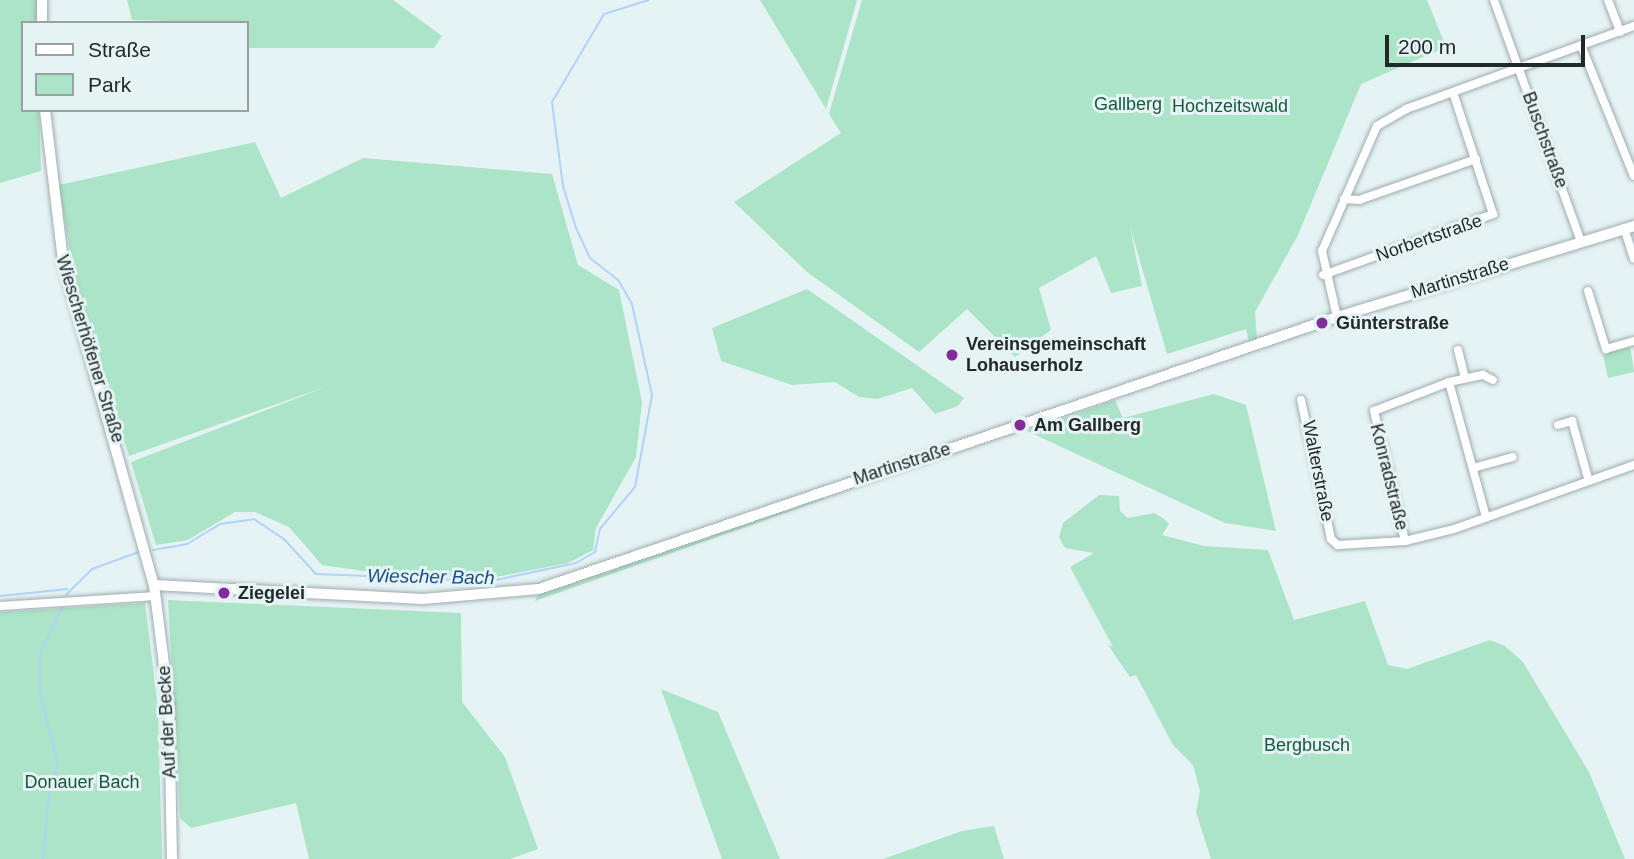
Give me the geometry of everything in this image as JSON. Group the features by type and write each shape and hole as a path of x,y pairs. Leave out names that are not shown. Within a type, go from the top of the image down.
{"street":[{"path":"41,0 42,21"},
{"name":"Buschstraße","path":"1494,0 1581,242"},
{"path":"1608,0 1620,32"},
{"path":"1337,317 1322,275 1322,251 1377,126 1452,92 1634,26"},
{"path":"1581,45 1634,176"},
{"name":"Norbertstraße","path":"1322,275 1488,220 1493,206 1452,92"},
{"name":"Wiescherhöfener Straße","path":"45,112 63,262 155,591"},
{"path":"1344,199 1359,200 1476,159"},
{"path":"1629,227 1634,258"},
{"name":"Martinstraße","path":"155,591 423,599 539,589 1337,317 1629,227"},
{"path":"1588,291 1606,349 1634,341"},
{"path":"1458,350 1465,378"},
{"name":"Konradstraße","path":"1405,541 1374,411 1449,382 1465,378 1493,380"},
{"path":"1449,382 1486,517"},
{"name":"Walterstraße","path":"1301,400 1333,542 1405,541"},
{"path":"1558,425 1577,420 1588,478"},
{"path":"1473,468 1513,457"},
{"path":"1405,541 1486,517 1588,478 1634,465"},
{"path":"0,606 155,591"},
{"name":"Auf der Becke","path":"155,591 169,704 172,859"}],"green space":[{"path":"0,0 38,0 37,21 21,21 21,112 39,112 41,171 0,183"},
{"path":"127,0 393,0 442,36 434,48 248,48 248,21 132,20"},
{"path":"760,0 857,0 826,109"},
{"name":"Hochzeitswald","path":"862,0 1427,0 1446,47 1361,84 1298,235 1255,312 1257,339 1249,341 1246,329 1167,354 1130,227 1142,286 1111,293 1096,256 1039,288 1051,330 1015,357 967,309 919,352 807,272 734,202 841,133 829,114"},
{"path":"255,142 281,198 363,158 552,174 578,265 619,290 642,402 636,457 596,528 593,550 568,563 491,578 391,575 322,565 289,527 255,512 235,512 188,540 156,545 131,462 331,385 129,456 74,275 59,185"},
{"path":"807,289 964,398 958,406 935,414 912,388 877,399 859,397 835,382 792,385 721,361 712,328"},
{"path":"1630,345 1634,372 1608,378 1603,355"},
{"path":"1214,394 1246,405 1276,531 1225,523 1027,431 1115,400 1123,418"},
{"name":"Bergbusch","path":"1099,495 1119,496 1120,511 1128,518 1154,513 1164,519 1169,524 1162,535 1204,546 1268,550 1294,620 1365,601 1388,665 1407,669 1490,640 1505,646 1523,662 1589,772 1625,859 1211,859 1196,812 1200,791 1193,765 1173,745 1136,675 1130,677 1108,645 1113,647 1070,567 1094,553 1065,548 1059,537 1063,523"},
{"path":"821,496 825,499 535,601 539,592"},
{"path":"168,600 461,613 462,702 505,757 538,849 510,859 309,859 296,803 191,828 180,818"},
{"name":"Donauer Bach","path":"145,603 158,709 162,859 0,859 0,612"},
{"path":"661,689 718,712 780,859 722,859"},
{"path":"994,826 1004,859 883,859 962,831"}],"waterway":[{"name":"Wiescher Bach","path":"153,550 187,544 220,524 254,519 284,539 316,574 491,581 576,563 595,552 600,529 635,487 652,395 632,304 618,280 590,258 576,228 563,186 552,102 604,14 649,0"},
{"name":"Wiescher Bach","path":"66,595 92,569 139,552"},
{"path":"0,596 68,589"},
{"name":"Donauer Bach","path":"43,859 49,793 58,765 40,693 40,654 63,605"}],"place":[{"name":"Günterstraße","path":"1322,323"},
{"name":"Vereinsgemeinschaft Lohauserholz","path":"952,355"},
{"name":"Am Gallberg","path":"1020,425"},
{"name":"Ziegelei","path":"224,593"}],"park label":[{"name":"Gallberg","path":"1128,104"}]}
